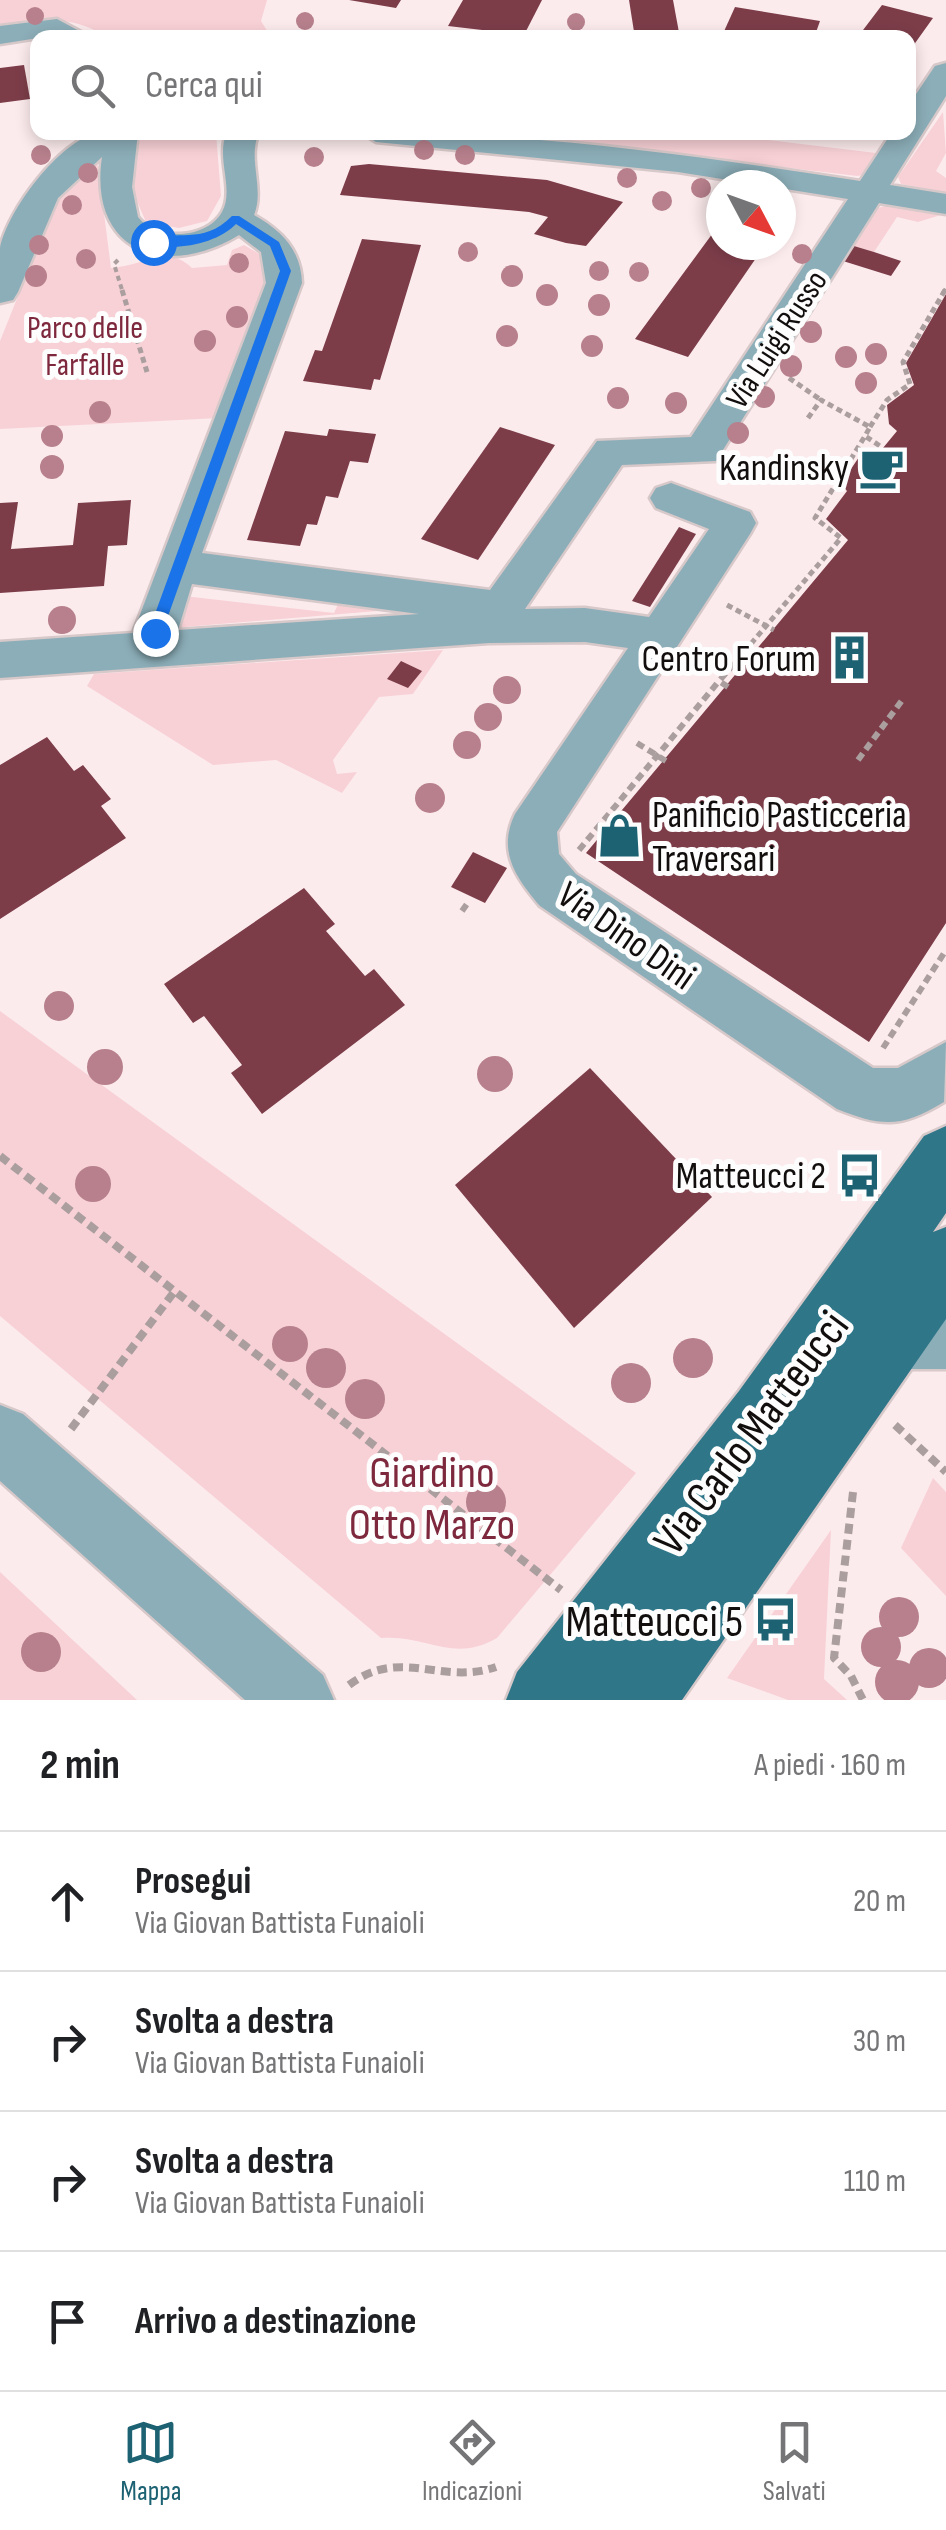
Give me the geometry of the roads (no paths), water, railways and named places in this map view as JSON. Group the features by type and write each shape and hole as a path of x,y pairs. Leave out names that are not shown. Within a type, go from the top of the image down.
{"main road":[{"name":"Via Carlo Matteucci","path":"527,1680 601,1633 764,1416 946,1158"},
{"name":"Via Carlo Matteucci","path":"635,1700 919,1338 946,1260"}],"street":[{"path":"0,35 30,31"},
{"path":"916,119 946,72"},
{"path":"0,292 30,220 54,176 83,152 108,140"},
{"path":"121,140 116,174 119,216 138,236 160,242 196,241 224,230 236,218 242,204 240,140"},
{"path":"457,140 678,162 946,204"},
{"path":"872,190 903,140"},
{"name":"Via Luigi Russo","path":"495,617 611,451 702,451 872,190"},
{"path":"150,649 176,566 284,283 284,263 275,244 236,218"},
{"name":"Via Dino Dini","path":"672,498 735,523 532,829 530,848 538,870 558,890 870,1097 904,1096 946,1069"},
{"path":"176,566 495,617 659,634"},
{"path":"0,660 495,617"},
{"path":"19,1454 320,1696"}],"place":[{"name":"Kandinsky","path":"882,467"},
{"name":"Centro Forum","path":"849,658"},
{"name":"Panificio Pasticceria Traversari","path":"619,836"},
{"name":"Matteucci 2","path":"859,1175"},
{"name":"Matteucci 5","path":"776,1620"}],"park label":[{"name":"Parco delle Farfalle","path":"85,346"},
{"name":"Giardino Otto Marzo","path":"432,1497"}]}
